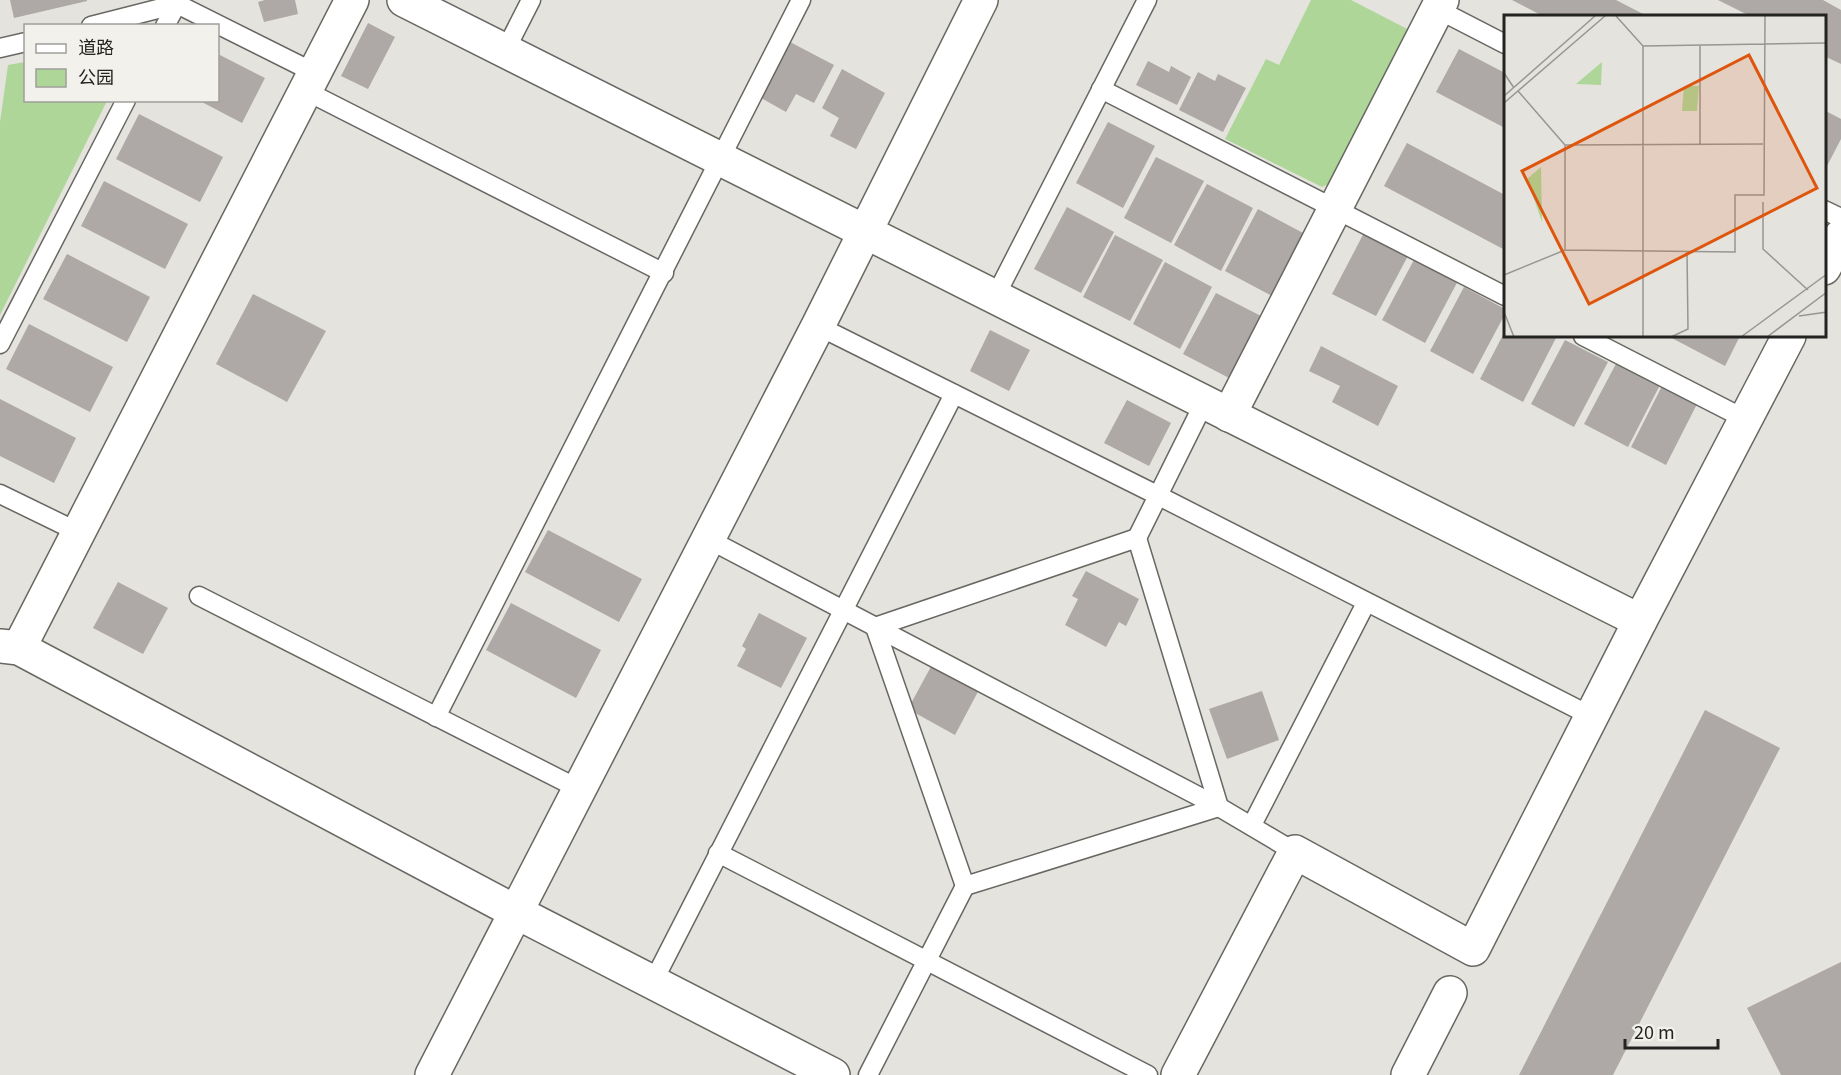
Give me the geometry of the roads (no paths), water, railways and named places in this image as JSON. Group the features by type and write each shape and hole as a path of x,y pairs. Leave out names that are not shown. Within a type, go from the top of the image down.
{"street":[{"path":"352,0 78,532 9,647 653,982 794,1066 834,1075"},
{"path":"404,0 1640,621"},
{"path":"432,1075 818,326 981,0"},
{"path":"1216,409 1335,209 1439,4"},
{"path":"1826,264 1841,236"},
{"path":"1178,1075 1295,852 1473,949 1591,716 1788,338"},
{"path":"1408,1075 1450,993"}],"lane":[{"path":"505,51 531,0"},
{"path":"436,717 801,0"},
{"path":"995,297 1147,0"},
{"path":"166,24 177,4"},
{"path":"99,24 177,4 211,24"},
{"path":"1439,4 1504,43"},
{"path":"219,29 310,82 664,273"},
{"path":"0,48 24,42"},
{"path":"1101,89 1504,295"},
{"path":"0,344 125,102"},
{"path":"1826,211 1841,218"},
{"path":"818,326 1157,495 1591,716"},
{"path":"1587,338 1745,419"},
{"path":"653,982 954,394"},
{"path":"1216,409 1157,495 1137,538 1219,807"},
{"path":"0,494 78,532"},
{"path":"875,627 1137,538"},
{"path":"708,539 1219,807 1295,852"},
{"path":"199,596 579,789"},
{"path":"1252,825 1366,603"},
{"path":"875,627 965,886"},
{"path":"868,1075 965,886 1219,807"},
{"path":"718,853 1148,1075"}]}
